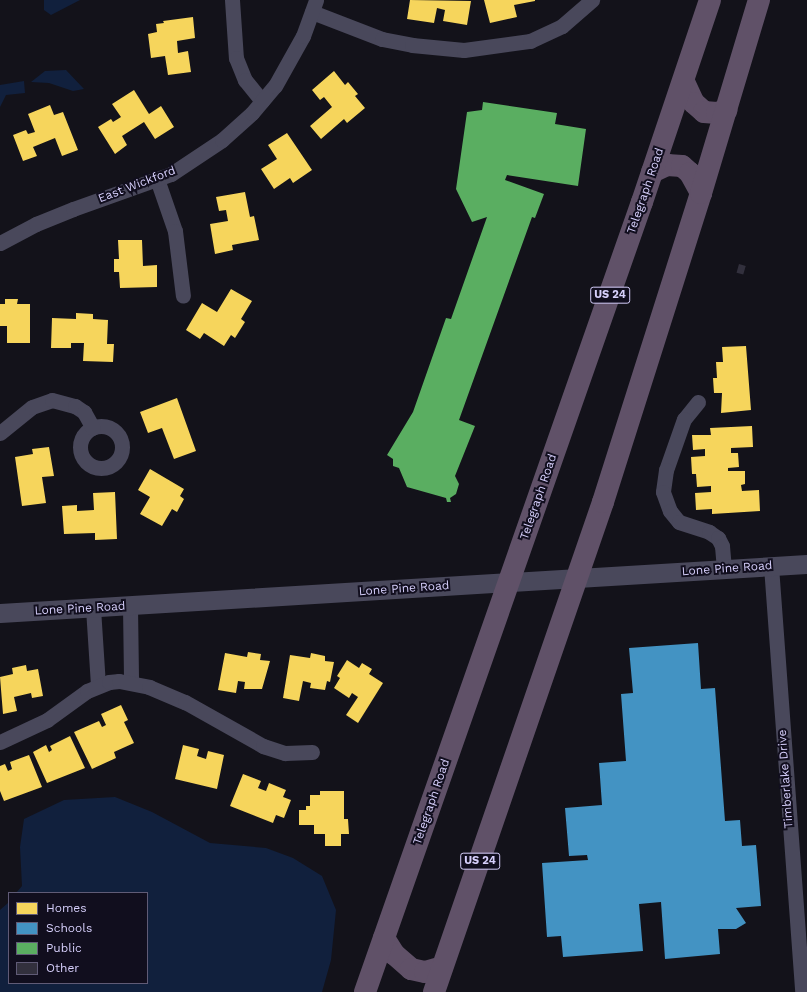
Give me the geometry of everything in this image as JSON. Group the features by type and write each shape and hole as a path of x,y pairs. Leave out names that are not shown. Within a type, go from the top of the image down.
{"highway":[{"name":"Telegraph Road","path":"365,992 684,82 710,0"},
{"name":"US 24","path":"434,992 578,578 727,110 759,0"},
{"path":"684,82 694,103 704,112 717,113 727,110"},
{"path":"652,172 667,166 682,166 690,172 701,193"},
{"path":"384,938 394,954 411,969 425,972 442,967"}],"street":[{"path":"232,0 236,58 245,80 262,102"},
{"path":"314,6 382,39 424,47 464,50 530,41 562,26 592,0"},
{"name":"East Wickford","path":"0,244 36,224 157,179 184,166 222,140 262,102 286,68 314,6"},
{"path":"157,179 175,231 183,296"},
{"path":"0,433 32,407 52,400 75,406 84,412 93,428"},
{"path":"698,402 684,419 666,470 663,492 670,511 679,522 709,532 718,538 722,546 724,569"},
{"name":"Lone Pine Road","path":"0,613 807,564"},
{"name":"Timberlake Drive","path":"771,566 802,992"},
{"path":"130,606 131,682"},
{"path":"93,608 98,685"},
{"path":"0,742 47,720 87,691 98,685 109,682 131,682 196,707 263,746 285,753 299,755 312,752"}],"water":[{"path":"44,0 80,0 51,15 44,10"},
{"path":"66,70 84,89 73,91 49,83 31,82 45,71"},
{"path":"24,81 25,93 6,95 0,107 0,85"},
{"path":"115,797 152,812 210,843 266,848 293,858 322,876 336,910 331,960 322,992 0,992 0,910 8,903 8,984 148,984 148,892 17,892 22,886 20,847 24,819 64,800"}],"building: Homes":[{"path":"410,0 471,1 467,25 443,21 445,10 437,8 434,23 407,19"},
{"path":"484,0 535,1 514,5 517,17 490,23"},
{"path":"193,17 195,38 177,41 178,53 188,51 191,72 168,75 165,56 151,58 148,34 157,32 156,24 164,23 163,21"},
{"path":"334,71 345,85 348,82 358,94 355,96 365,108 347,123 344,119 321,139 310,126 332,107 324,97 320,100 312,90"},
{"path":"134,90 149,114 161,106 174,127 155,139 144,122 122,136 127,145 115,154 98,127 111,119 113,122 121,117 112,104"},
{"path":"50,105 54,115 63,112 78,150 62,156 55,138 33,147 37,156 23,161 13,135 26,130 28,134 35,132 28,114"},
{"path":"287,133 312,170 293,183 290,178 274,189 261,169 277,159 268,145"},
{"path":"245,192 250,217 254,216 259,240 232,245 233,250 215,254 210,224 228,221 226,210 219,211 216,197"},
{"path":"118,240 142,240 143,266 157,265 157,287 120,288 119,272 114,272 114,259 119,259"},
{"path":"231,289 252,301 241,319 245,322 235,338 231,335 224,346 204,333 200,339 186,330 202,303 217,312"},
{"path":"5,299 18,299 17,304 30,304 30,343 7,343 7,326 0,326 0,304 5,304"},
{"path":"76,313 93,314 93,319 108,320 107,344 114,344 113,362 83,361 84,343 71,343 71,348 51,348 52,318 76,319"},
{"path":"746,346 751,410 721,413 722,393 714,393 713,378 717,378 716,362 723,362 722,347"},
{"path":"177,398 196,451 174,459 162,428 148,433 140,412"},
{"path":"752,426 753,447 731,448 731,453 738,453 739,467 728,468 728,471 745,471 745,484 741,485 742,491 759,490 760,511 712,514 712,509 696,510 695,493 711,492 711,486 697,487 696,474 692,474 691,457 705,456 705,449 693,450 692,435 711,435 710,428"},
{"path":"49,447 54,476 42,477 46,503 22,506 15,457 33,454 32,449"},
{"path":"150,469 184,489 180,496 184,499 177,512 172,509 162,526 140,514 150,497 138,490"},
{"path":"115,492 117,539 95,540 95,533 64,534 62,506 77,505 77,511 94,510 93,493"},
{"path":"248,652 261,654 260,660 270,661 262,689 244,689 245,682 238,681 236,693 218,690 225,653 247,657"},
{"path":"311,653 325,656 325,661 334,662 330,682 327,681 325,690 310,688 311,683 303,681 299,701 283,698 290,655 310,658"},
{"path":"347,660 359,668 362,663 372,669 369,674 383,683 358,723 346,715 358,697 352,693 349,698 334,688 340,678 337,676"},
{"path":"26,665 27,671 38,669 43,696 32,698 31,693 14,697 17,711 3,714 0,677 13,674 12,668"},
{"path":"121,705 128,720 124,722 134,743 114,752 116,758 92,769 74,732 99,721 102,727 106,725 101,714"},
{"path":"70,736 85,768 47,783 33,752 46,745 49,752 52,750 50,746"},
{"path":"183,745 199,749 197,756 206,759 208,751 224,755 217,789 175,779"},
{"path":"29,755 42,787 4,801 0,791 0,766 5,764 8,771 12,769 10,762"},
{"path":"243,774 261,781 258,788 266,791 269,783 286,790 283,797 291,800 284,818 276,815 273,823 230,806"},
{"path":"320,791 344,791 344,819 348,819 349,834 341,834 341,846 325,846 325,834 314,834 314,825 299,825 299,810 306,810 306,806 310,806 310,795 320,795"}],"building: Schools":[{"path":"698,643 701,689 715,688 725,821 740,820 742,846 756,845 761,906 736,908 746,923 736,929 718,929 720,954 665,959 661,902 639,904 643,951 563,957 561,936 547,937 542,863 588,860 587,855 569,856 565,808 602,805 599,763 626,761 621,694 633,693 629,648"}],"building: Public":[{"path":"483,102 557,113 555,124 586,129 578,186 507,175 505,180 544,194 535,218 532,217 459,420 475,426 455,476 459,484 456,494 450,498 451,502 447,502 446,498 407,487 399,468 393,466 393,459 387,455 413,412 446,318 451,319 487,217 472,222 456,189 467,112 482,110"}],"building: Other":[{"path":"739,264 746,266 743,275 737,273"}]}
